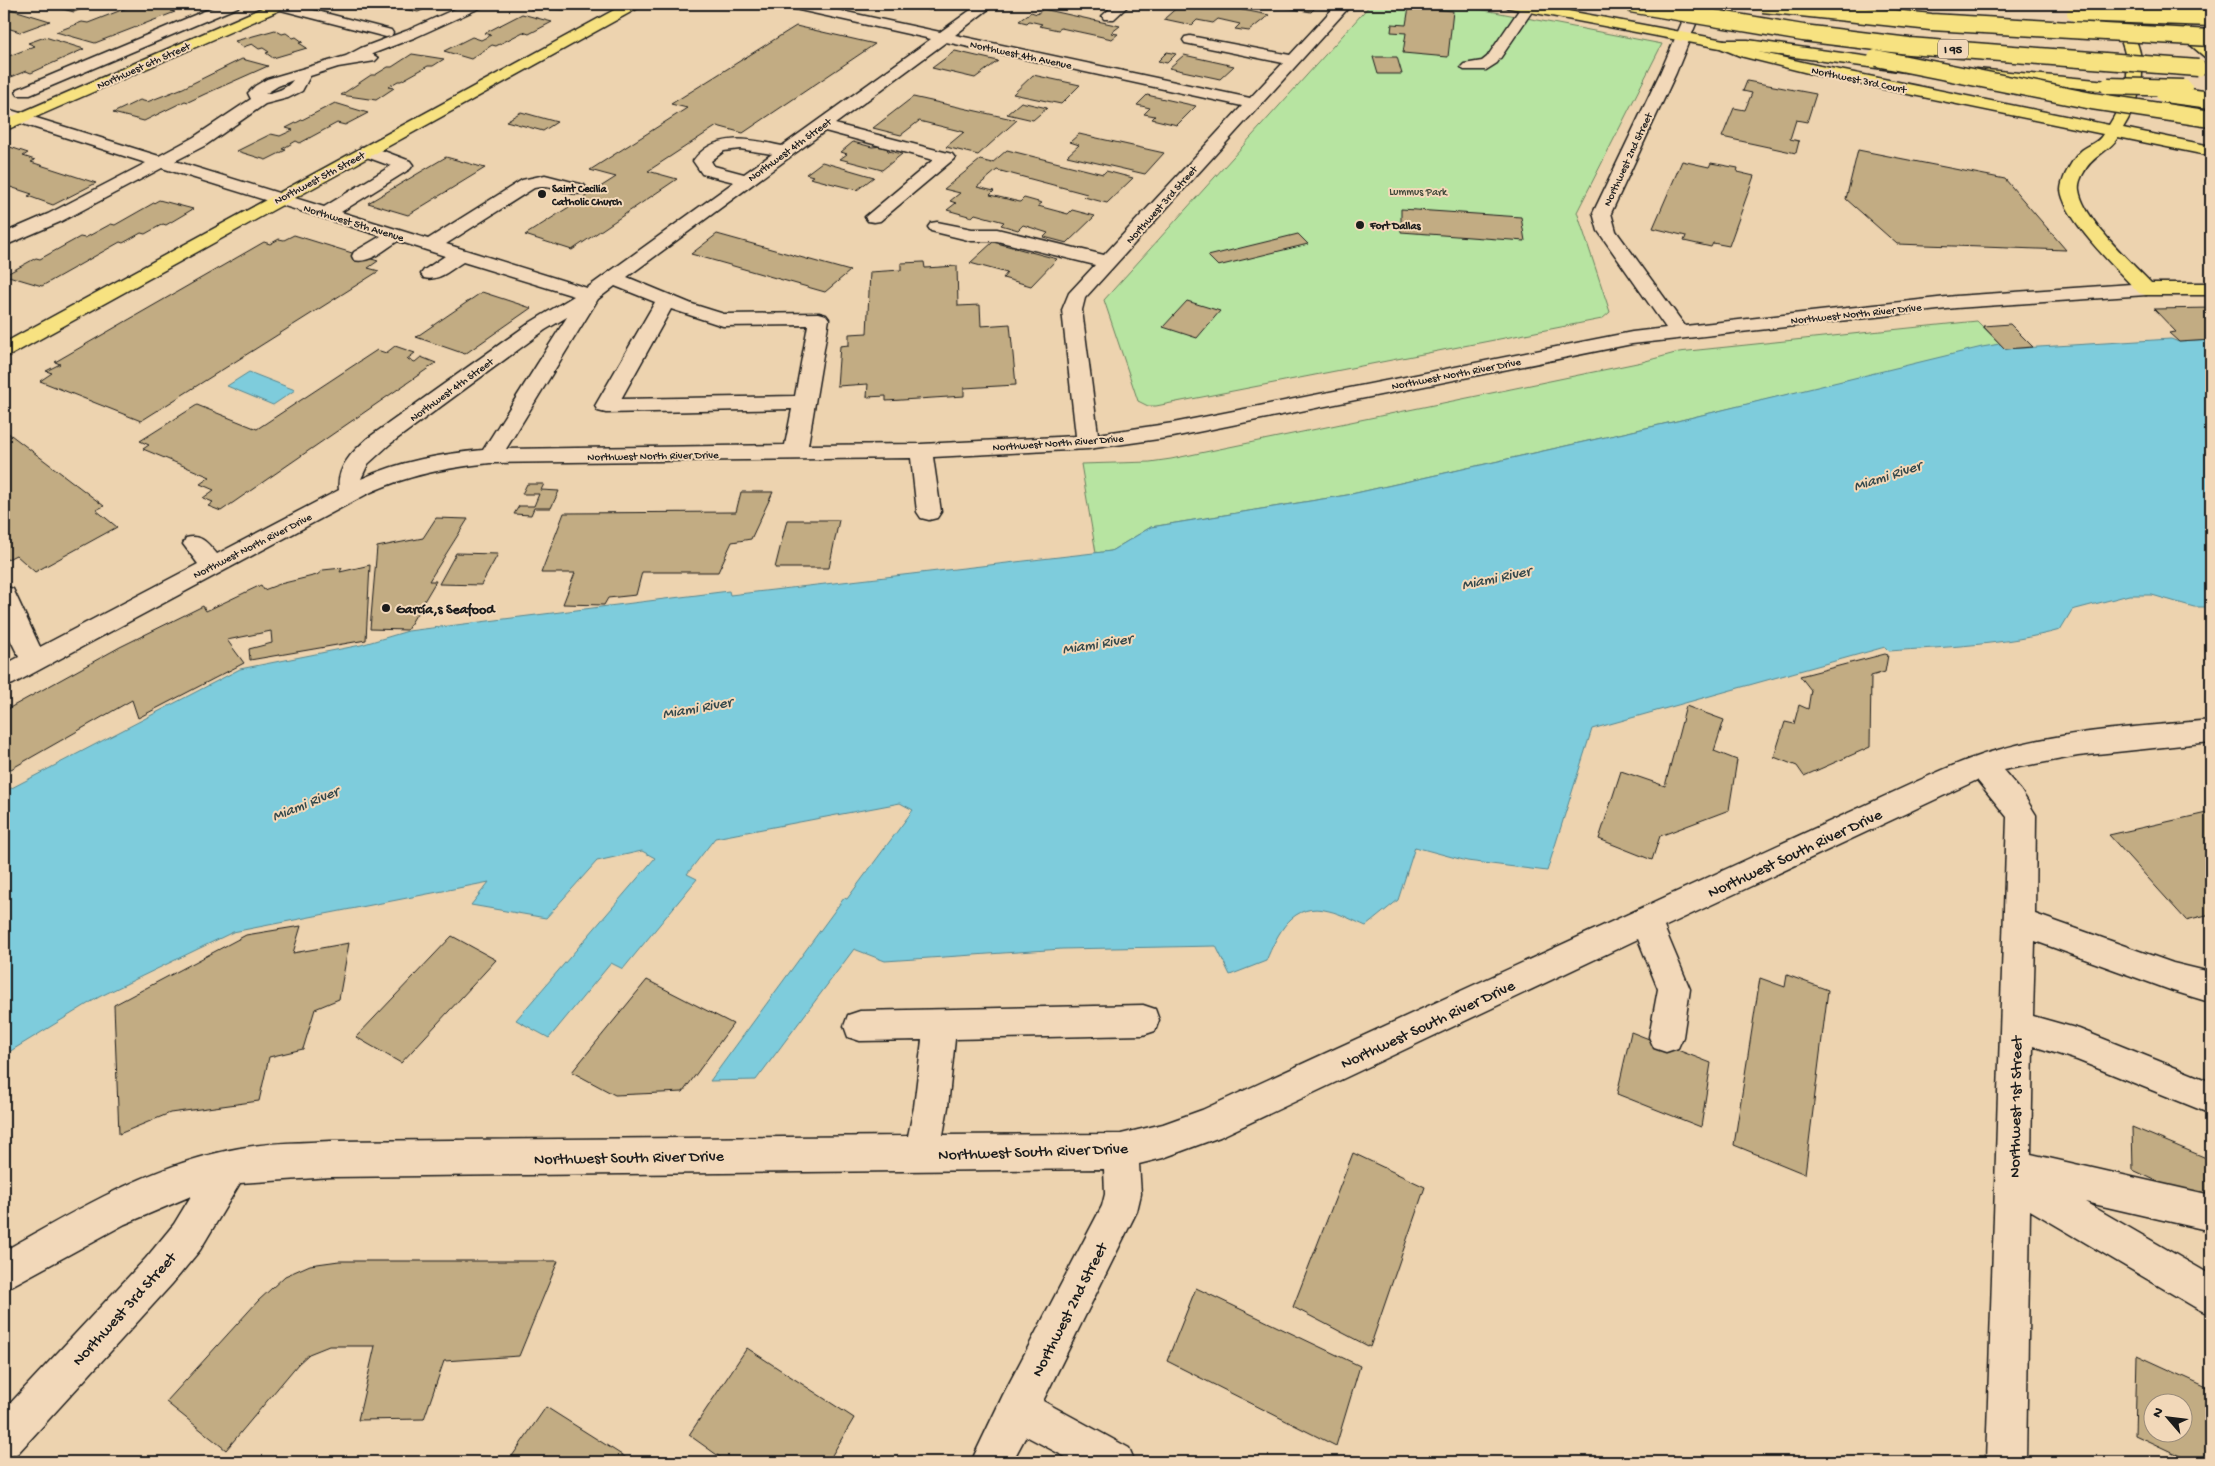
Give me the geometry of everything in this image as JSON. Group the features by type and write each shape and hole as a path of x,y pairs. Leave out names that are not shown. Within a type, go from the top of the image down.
{"main road":[{"name":"Northwest 6th Street","path":"4,126 246,11 280,4"},
{"name":"Northwest 5th Street","path":"4,352 635,4"},
{"name":"Northwest 3rd Court","path":"1509,4 1724,44 1745,53 1820,71 2211,151"},
{"name":"I 95","path":"1630,4 1803,33 1909,46 2207,68"},
{"path":"1763,4 1874,18 1948,24 2211,38"},
{"path":"2108,4 2123,23 2131,40 2136,67 2135,88 2130,106 2104,144 2089,153 2070,181 2072,199 2091,227 2146,289"},
{"path":"2149,4 2211,55"},
{"path":"2058,12 2211,18"},
{"path":"1709,18 1812,46 2092,101 2211,119"},
{"path":"1724,44 1748,45 1905,67 2108,86 2211,100"},
{"path":"2108,86 2211,90"},
{"path":"2050,118 2080,134 2085,140 2089,153"},
{"name":"Northwest North River Drive","path":"2146,289 2211,289"}],"street":[{"path":"24,92 233,4"},
{"path":"280,4 386,33"},
{"path":"8,235 54,218 200,141 260,100 282,95 296,88 303,78 302,74 330,63 374,58 389,54 409,42 412,34 477,4"},
{"name":"Northwest 4th Avenue","path":"790,4 1253,104"},
{"name":"Northwest 4th Street","path":"351,493 350,477 358,463 371,448 387,435 538,326 590,295 988,4"},
{"path":"1109,16 1123,4"},
{"name":"Northwest 3rd Street","path":"1088,442 1072,310 1076,297 1345,4"},
{"name":"Northwest 2nd Street","path":"1678,332 1607,230 1602,213 1698,4"},
{"path":"1469,68 1486,65 1492,60 1528,7"},
{"path":"1190,40 1293,60"},
{"name":"Northwest 5th Avenue","path":"4,114 590,295"},
{"path":"822,125 946,158 874,218"},
{"path":"747,180 708,170 702,161 713,150 733,144 751,145 785,152"},
{"path":"326,213 404,165 367,151"},
{"path":"430,246 528,184 545,180 578,189"},
{"path":"937,227 972,235 997,234 1108,262"},
{"path":"361,256 395,234"},
{"path":"431,274 460,255"},
{"path":"613,278 666,300 723,320 818,319 795,453"},
{"name":"Northwest North River Drive","path":"4,676 351,493 381,478 422,465 490,456 921,451 1088,442 1173,430 1622,340 1678,332 2007,297 2146,289"},
{"name":"Northwest 4th Street","path":"490,456 590,295"},
{"path":"666,300 606,406 804,402"},
{"path":"387,435 403,453 422,465"},
{"path":"921,451 929,512"},
{"path":"195,544 213,565"},
{"path":"4,595 19,633 34,660"},
{"name":"Northwest South River Drive","path":"4,1271 132,1201 177,1182 229,1168 276,1162 330,1159 1121,1151 1163,1141 1208,1125 1919,793 1982,766 2042,751 2110,741 2211,731"},
{"name":"Northwest 1st Street","path":"1982,766 2011,799 2022,815 2006,1462"},
{"path":"2018,921 2173,977 2206,986 2211,985"},
{"path":"1646,922 1674,989 1666,1037"},
{"path":"860,1026 1143,1020"},
{"path":"922,1153 931,1107 940,1024"},
{"path":"2016,1026 2079,1045 2211,1098"},
{"name":"Northwest 2nd Street","path":"991,1462 1119,1210 1123,1194 1121,1151"},
{"name":"Northwest 3rd Street","path":"4,1439 165,1264 187,1237 229,1168"},
{"path":"2012,1173 2211,1213"},
{"path":"2012,1173 2211,1296"},
{"path":"1017,1409 1115,1462"}],"green space":[{"name":"Lummus Park","path":"1371,4 1453,4 1662,44 1577,212 1610,312 1602,319 1156,406 1148,406 1138,401 1104,300"},
{"path":"1977,321 2000,344 1677,421 1347,495 1151,527 1111,551 1096,553 1081,464 1150,462 1171,459 1642,362 1679,352"}],"water":[{"name":"Miami River","path":"2171,339 2179,342 2211,340 2211,607 2194,607 2152,595 2129,595 2072,610 2060,630 2018,639 1975,645 1889,651 1885,647 1592,729 1547,871 1467,861 1415,847 1398,900 1366,926 1329,911 1316,909 1305,911 1296,915 1281,930 1266,961 1230,975 1216,946 1062,949 885,961 854,949 756,1080 710,1081 844,898 847,899 913,810 900,803 715,838 687,874 697,879 623,969 611,963 549,1038 516,1020 655,858 642,851 597,861 546,918 471,905 489,882 233,932 99,997 4,1055 4,792 240,669 361,645 408,631 729,591 730,595 1111,551 1151,527 1347,495 1677,421 1982,347 2000,344 2006,349"},
{"path":"249,372 295,390 273,405 227,386"}],"building":[{"path":"44,4 94,4 74,12"},
{"path":"137,4 188,4 171,11 175,12 95,43 56,32 82,22 88,23"},
{"path":"382,4 436,4 418,12"},
{"path":"535,4 571,4 565,10 530,9"},
{"path":"1181,4 1212,4 1269,15 1249,31 1235,29 1240,24 1218,19 1213,23 1197,20 1192,25 1164,19"},
{"path":"1265,4 1319,4 1311,12"},
{"path":"4,7 50,21 20,32 4,27"},
{"path":"1409,7 1453,11 1448,57 1403,53 1406,33 1391,32 1392,24 1406,25"},
{"path":"1043,9 1120,26 1111,33 1118,34 1112,39 1061,28 1058,30 1039,26 1042,24 1029,21 1027,23 1019,21 1031,12 1037,14"},
{"path":"522,14 552,22 529,34 523,32 496,46 492,45 471,59 444,51 472,37 481,40 491,35 485,33"},
{"path":"796,26 875,44 743,133 717,126 648,171 677,179 572,250 525,235 616,177 590,170 687,108 671,104"},
{"path":"275,30 282,34 286,33 293,38 296,37 303,42 299,43 307,48 273,58 263,48 259,49 252,44 243,47 235,41"},
{"path":"45,37 84,49 31,73 26,71 4,80 4,58 35,46 28,43"},
{"path":"955,51 998,61 975,78 932,68"},
{"path":"1167,52 1176,54 1167,63 1158,61"},
{"path":"412,54 444,59 388,87 394,88 376,100 341,95 371,75 392,67"},
{"path":"1184,55 1234,66 1220,79 1169,68"},
{"path":"1373,57 1397,57 1402,74 1378,74"},
{"path":"242,59 268,66 188,102 185,101 144,121 113,113 140,100 147,102 183,88"},
{"path":"1033,75 1080,85 1061,104 1013,94"},
{"path":"1747,81 1816,94 1807,122 1796,120 1790,139 1799,141 1796,153 1722,137 1734,108 1745,110 1752,93 1743,91"},
{"path":"1147,95 1196,106 1177,125 1152,119 1155,116 1144,114 1150,108 1137,105"},
{"path":"913,97 1017,120 978,155 946,147 964,132 919,121 901,135 873,128"},
{"path":"1021,102 1047,108 1033,120 1007,114"},
{"path":"335,103 368,113 345,125 337,123 300,143 296,141 282,149 286,150 266,160 237,151 271,134 280,136 293,130 286,128"},
{"path":"521,112 557,122 543,131 506,121"},
{"path":"1079,134 1164,153 1145,174 1067,156 1079,145 1070,142"},
{"path":"853,142 872,147 883,146 888,151 902,154 882,170 840,159 847,154 841,152"},
{"path":"7,146 28,153 23,156 35,160 31,162 96,183 53,205 28,196 32,194 4,185 6,182 4,181 4,148"},
{"path":"1007,150 1103,174 1106,171 1133,178 1107,203 1084,197 1087,194 997,170 977,187 994,191 990,195 1020,202 1024,198 1042,203 1038,206 1068,214 1072,210 1095,216 1067,243 1044,237 1048,233 1023,225 1018,230 1001,225 1004,222 975,214 972,217 947,210 956,203 950,201 960,193 944,189 980,160 992,163"},
{"path":"1858,150 2005,179 2066,250 1897,244 1846,199"},
{"path":"446,157 485,168 408,215 368,203"},
{"path":"1682,161 1709,167 1711,163 1738,168 1737,172 1754,176 1729,246 1713,243 1711,247 1684,241 1686,236 1653,228"},
{"path":"822,162 874,177 857,190 810,178 813,176 806,174"},
{"path":"159,200 193,209 166,225 163,224 145,234 141,233 123,243 120,242 42,286 5,275 36,258 40,259 80,237 85,238 111,224 115,225"},
{"path":"1401,209 1521,217 1525,241 1401,232"},
{"path":"717,234 850,271 825,292 691,254"},
{"path":"1298,234 1308,244 1218,266 1208,256"},
{"path":"294,235 378,261 368,268 379,271 141,421 40,381 52,373 46,371 60,364 55,362 264,242 270,244 279,239 284,240"},
{"path":"993,242 1057,259 1031,286 1003,278 1007,273 970,263"},
{"path":"924,262 925,268 957,266 958,306 980,305 981,326 1010,324 1016,385 964,388 964,396 886,401 886,396 867,397 868,384 837,386 840,346 849,345 849,334 867,333 870,272 901,270 901,263"},
{"path":"482,292 531,308 465,354 416,337"},
{"path":"1187,301 1220,311 1197,338 1163,327"},
{"path":"2211,308 2211,340 2179,342 2169,333 2176,332 2154,309"},
{"path":"2010,324 2033,347 2005,349 1983,326"},
{"path":"395,346 415,353 407,359 415,362 421,357 436,363 221,511 208,506 213,502 203,498 214,490 200,484 210,477 143,449 149,445 140,441 197,405 257,429 377,350 386,353"},
{"path":"7,432 104,506 96,510 117,527 35,572 16,555 4,561 4,434"},
{"path":"527,484 544,484 541,490 559,491 551,508 534,508 531,515 514,514 519,506 534,506 539,494 522,494"},
{"path":"741,492 773,492 751,539 732,542 718,572 642,572 636,595 608,598 604,605 563,604 575,573 541,573 564,513 736,512"},
{"path":"436,518 468,519 429,581 436,581 407,630 370,629 377,547 423,538"},
{"path":"787,520 839,520 829,568 775,568"},
{"path":"456,553 498,554 481,585 439,584"},
{"path":"370,565 366,640 250,660 249,649 272,643 271,631 227,640 244,663 138,718 132,700 4,773 4,711 120,647 203,606 206,611 261,585 264,590 317,575 323,570 342,568 340,572"},
{"path":"1885,654 1888,655 1885,672 1871,676 1870,747 1804,776 1797,766 1774,757 1785,722 1794,724 1799,705 1808,709 1811,690 1800,676"},
{"path":"1686,706 1724,720 1714,751 1737,760 1729,810 1660,836 1652,860 1599,839 1621,771 1665,786"},
{"path":"2211,812 2211,914 2186,920 2109,835"},
{"path":"301,926 293,953 349,943 339,999 315,1009 303,1049 269,1057 259,1101 170,1113 119,1134 114,1005 246,935"},
{"path":"452,936 496,960 401,1063 356,1037"},
{"path":"1787,975 1828,990 1805,1174 1734,1145 1760,978 1785,987"},
{"path":"647,980 733,1024 683,1092 615,1095 572,1072"},
{"path":"1631,1032 1711,1063 1701,1127 1617,1094"},
{"path":"2132,1127 2211,1160 2211,1206 2133,1170"},
{"path":"1353,1153 1425,1187 1370,1347 1293,1307"},
{"path":"339,1261 558,1261 519,1356 444,1361 424,1419 358,1420 375,1346 329,1346 309,1354 298,1364 226,1450 166,1402 258,1301 285,1276 310,1265"},
{"path":"1196,1288 1360,1366 1336,1446 1167,1361"},
{"path":"747,1348 854,1418 828,1462 727,1462 689,1435"},
{"path":"2137,1355 2211,1389 2211,1462 2193,1462 2154,1444 2192,1444 2192,1394 2142,1394 2142,1438 2135,1435"},
{"path":"546,1407 633,1462 508,1462"}],"place":[{"name":"Saint Cecilia Catholic Church","path":"542,194"},
{"name":"Fort Dallas","path":"1360,225"},
{"name":"García,s Seafood","path":"386,608"}]}
